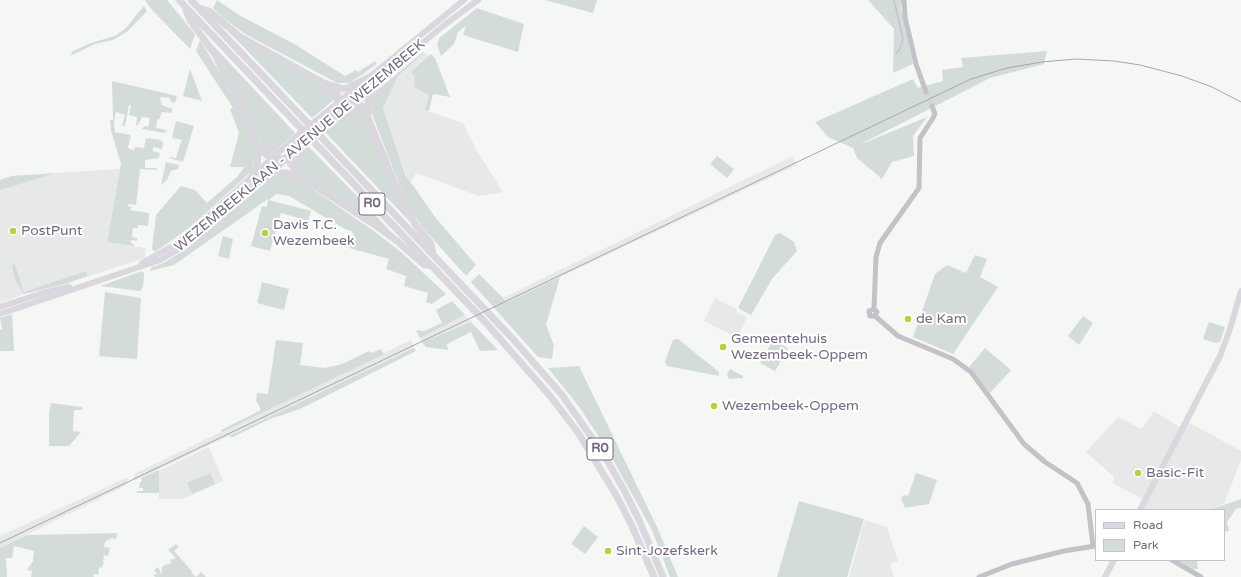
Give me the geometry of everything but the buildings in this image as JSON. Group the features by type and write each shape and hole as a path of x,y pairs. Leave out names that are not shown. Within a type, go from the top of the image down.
{"highway":[{"name":"R0","path":"179,0 203,32 300,128 520,360 573,425 597,461 631,524 654,577"},
{"name":"R0","path":"191,0 205,12 307,124 433,254 539,367 576,413 604,455 640,520 663,577"},
{"path":"205,12 239,36 324,83 335,91 339,101 336,112 318,135"},
{"path":"203,32 260,149 271,159 277,160 289,157"},
{"path":"324,83 343,89 370,77"},
{"path":"378,80 368,96 366,106 368,115 398,194 415,224 431,244 433,254"},
{"path":"339,101 355,101 364,108 368,115"},
{"path":"307,124 303,135 292,146 289,157 293,168 301,177 397,241 423,264 432,266"},
{"path":"252,182 259,160 257,143"},
{"path":"252,182 276,173 287,173 301,177"}],"main road":[{"name":"WEZEMBEEKLAAN - AVENUE DE WEZEMBEEK","path":"0,314 160,260 185,244 252,182 271,159 307,124 370,77 464,0"},
{"name":"WEZEMBEEKLAAN - AVENUE DE WEZEMBEEK","path":"0,307 43,293 64,289 148,260 178,243 252,182 318,135 378,80 443,26 478,0"},
{"path":"1141,509 1220,356 1241,291"},
{"path":"1105,577 1113,561"}],"street":[{"path":"904,0 905,17 916,64 926,92"},
{"path":"932,106 935,114 920,138 919,188 880,243 876,258 874,309 877,312 874,316 898,336 953,359 971,372 1024,444 1045,462 1073,479 1080,488 1088,504 1095,546 1012,564 979,577"},
{"path":"1174,561 1201,577"}],"shaded area":[{"path":"424,53 429,56 411,72 429,95 425,110 463,123 477,151 503,192 479,196 416,173 411,182 405,173 383,108 398,76"},
{"path":"793,156 797,165 507,302 503,298"},
{"path":"120,169 107,242 146,248 145,258 65,284 24,294 0,303 0,190 56,173"},
{"path":"715,298 737,309 736,312 747,317 737,338 704,321"},
{"path":"465,315 471,322 422,342 420,338"},
{"path":"411,340 414,348 134,481 134,474"},
{"path":"1154,411 1184,430 1188,422 1241,451 1241,460 1224,504 1212,509 1143,509 1146,501 1113,483 1114,477 1086,452 1118,417 1141,429"},
{"path":"209,447 223,481 183,499 159,499 159,471"},
{"path":"128,477 127,485 0,548 0,536"},
{"path":"865,520 887,527 898,561 890,564 894,577 849,577"}],"green space":[{"path":"145,0 167,0 195,34 190,49 152,10"},
{"path":"217,0 239,15 296,45 345,76 356,70 358,72 375,61 377,64 350,83 337,83 245,34 222,17 213,8"},
{"path":"545,0 597,0 593,13"},
{"path":"868,0 903,0 901,8 913,64 893,73 894,29"},
{"path":"144,6 147,11 128,31 113,40 95,44 70,56 73,51 91,43 115,36 125,29"},
{"path":"477,8 524,24 518,52 463,35 466,26 458,32 454,44 441,56 437,45 439,38"},
{"path":"228,31 329,89 336,98 312,118"},
{"path":"200,40 221,74 253,141 255,149 253,170 189,228 155,252 152,249 156,215 181,186 195,190 207,203 238,176 244,167 230,167 239,133 230,109 233,108 196,51"},
{"path":"416,40 417,45 353,99 348,98"},
{"path":"209,41 295,133 270,156 264,149 221,60"},
{"path":"1047,51 1044,64 990,78 859,145 927,117 913,136 914,156 892,162 882,179 857,158 853,148 828,137 815,122 913,79 918,88 943,81 942,70 963,67 961,58"},
{"path":"423,52 424,53 398,76 383,108 405,174 435,217 476,265 466,276 423,228 412,212 402,192 372,114 370,99 375,92"},
{"path":"431,54 435,58 450,97 433,94 429,111 425,110 429,95 414,87 415,77 411,72"},
{"path":"190,69 202,101 183,96"},
{"path":"112,81 177,96 175,103 170,101 170,98 161,97 161,105 173,109 171,113 162,112 159,120 157,119 156,128 167,130 164,133 142,129 145,126 148,127 150,118 142,117 138,125 136,125 137,117 129,115 131,105 129,105 125,126 122,126 125,115 116,112 114,121 115,132 131,135 128,147 130,149 134,150 135,147 144,148 146,138 161,140 163,143 162,149 153,147 153,151 160,153 159,158 145,160 145,168 157,168 156,170 140,169 136,205 128,204 128,206 132,207 130,210 149,213 148,226 138,225 138,228 133,228 132,237 137,238 137,241 131,240 131,243 134,244 134,246 107,242 121,164 111,131 110,120 113,120"},
{"path":"357,105 360,107 412,224 325,132"},
{"path":"176,121 194,126 183,162 169,158 176,158 180,145 179,143 181,144 182,140 172,138"},
{"path":"308,146 399,240 300,172 291,160"},
{"path":"717,156 734,169 727,178 710,164"},
{"path":"166,162 179,165 178,169 171,171 167,180 161,185"},
{"path":"56,173 0,190 0,180 11,176"},
{"path":"278,174 298,179 371,229 401,252 446,294 432,304 426,302 428,293 404,286 406,276 386,269 389,259 349,248 354,235 351,231 345,229 289,196 276,194 269,200 311,211 308,221 281,213 270,251 251,246 262,206 267,207 268,199 174,265 150,271 152,267 163,263 185,250 271,178"},
{"path":"780,233 794,242 797,251 772,279 751,315 738,308 775,235"},
{"path":"223,236 233,239 229,259 218,256"},
{"path":"975,255 987,259 980,277 998,287 953,354 913,337 935,274 947,265 966,273"},
{"path":"14,262 24,292 87,271 87,276 65,284 24,294 16,282 12,267"},
{"path":"142,271 144,273 143,287 140,291 100,286"},
{"path":"479,274 507,302 560,277 546,325 554,345 552,359 538,357 471,282"},
{"path":"262,282 289,289 284,310 257,303"},
{"path":"105,292 141,298 137,359 99,356"},
{"path":"452,301 465,315 420,338 416,330 424,331 442,323 436,310"},
{"path":"12,314 14,351 0,351 0,330 2,329 0,318"},
{"path":"1083,316 1093,323 1079,345 1068,336"},
{"path":"471,322 498,350 480,351 471,332 447,344 448,350 426,347 422,342"},
{"path":"1209,322 1225,327 1220,342 1216,343 1203,339"},
{"path":"678,339 719,372 719,376 667,366 665,362 673,340"},
{"path":"276,340 303,343 300,365 325,368 342,364 369,351 372,353 381,349 384,354 222,432 221,430 261,410 256,400 257,393 268,394"},
{"path":"773,340 788,348 775,371 760,363"},
{"path":"414,348 416,351 300,409 270,419 233,437 229,436"},
{"path":"985,348 1011,370 990,393 969,367"},
{"path":"579,366 657,527 678,577 670,577 652,530 608,451 580,408 548,368"},
{"path":"730,369 743,376 743,378 729,379 727,374"},
{"path":"51,403 82,407 82,410 74,410 73,427 73,431 81,432 69,446 49,446 49,413"},
{"path":"159,470 159,493 137,493 137,491 143,491 143,488 139,488 140,482 142,481 141,478"},
{"path":"210,473 215,484 192,494 187,483"},
{"path":"916,473 937,480 929,504 905,508 901,498 904,495 908,496"},
{"path":"1241,499 1241,508 1236,509 1227,522 1229,531 1225,532 1225,509 1212,509"},
{"path":"799,501 864,519 847,577 777,577"},
{"path":"584,526 598,537 585,554 571,544"},
{"path":"117,533 116,539 111,538 105,542 104,547 110,548 108,556 104,555 103,558 105,559 102,561 104,562 102,567 99,568 98,575 93,574 94,577 31,577 32,571 27,570 33,561 34,551 14,546 12,558 6,558 7,577 0,577 0,548 27,535"},
{"path":"176,544 179,547 174,551 196,577 155,577 152,573 155,575 157,574 154,570 158,567 162,575 162,567 171,563 170,560 176,558 168,550"},
{"path":"1179,561 1197,561 1198,569 1193,569"},
{"path":"201,572 206,577 196,577"}],"waterway":[{"path":"894,0 903,39 900,49 896,53"}],"tunnel":[{"path":"926,92 932,106"}],"tram line":[{"path":"0,543 971,79 1007,68 1042,62 1076,59 1114,61 1140,65 1182,76 1212,87 1241,102"}],"place":[{"name":"PostPunt","path":"13,231"},
{"name":"Davis T.C. Wezembeek","path":"265,233"},
{"name":"de Kam","path":"908,319"},
{"name":"Gemeentehuis Wezembeek-Oppem","path":"723,347"},
{"name":"Wezembeek-Oppem","path":"714,406"},
{"name":"Basic-Fit","path":"1138,473"},
{"name":"Sint-Jozefskerk","path":"608,551"}]}
